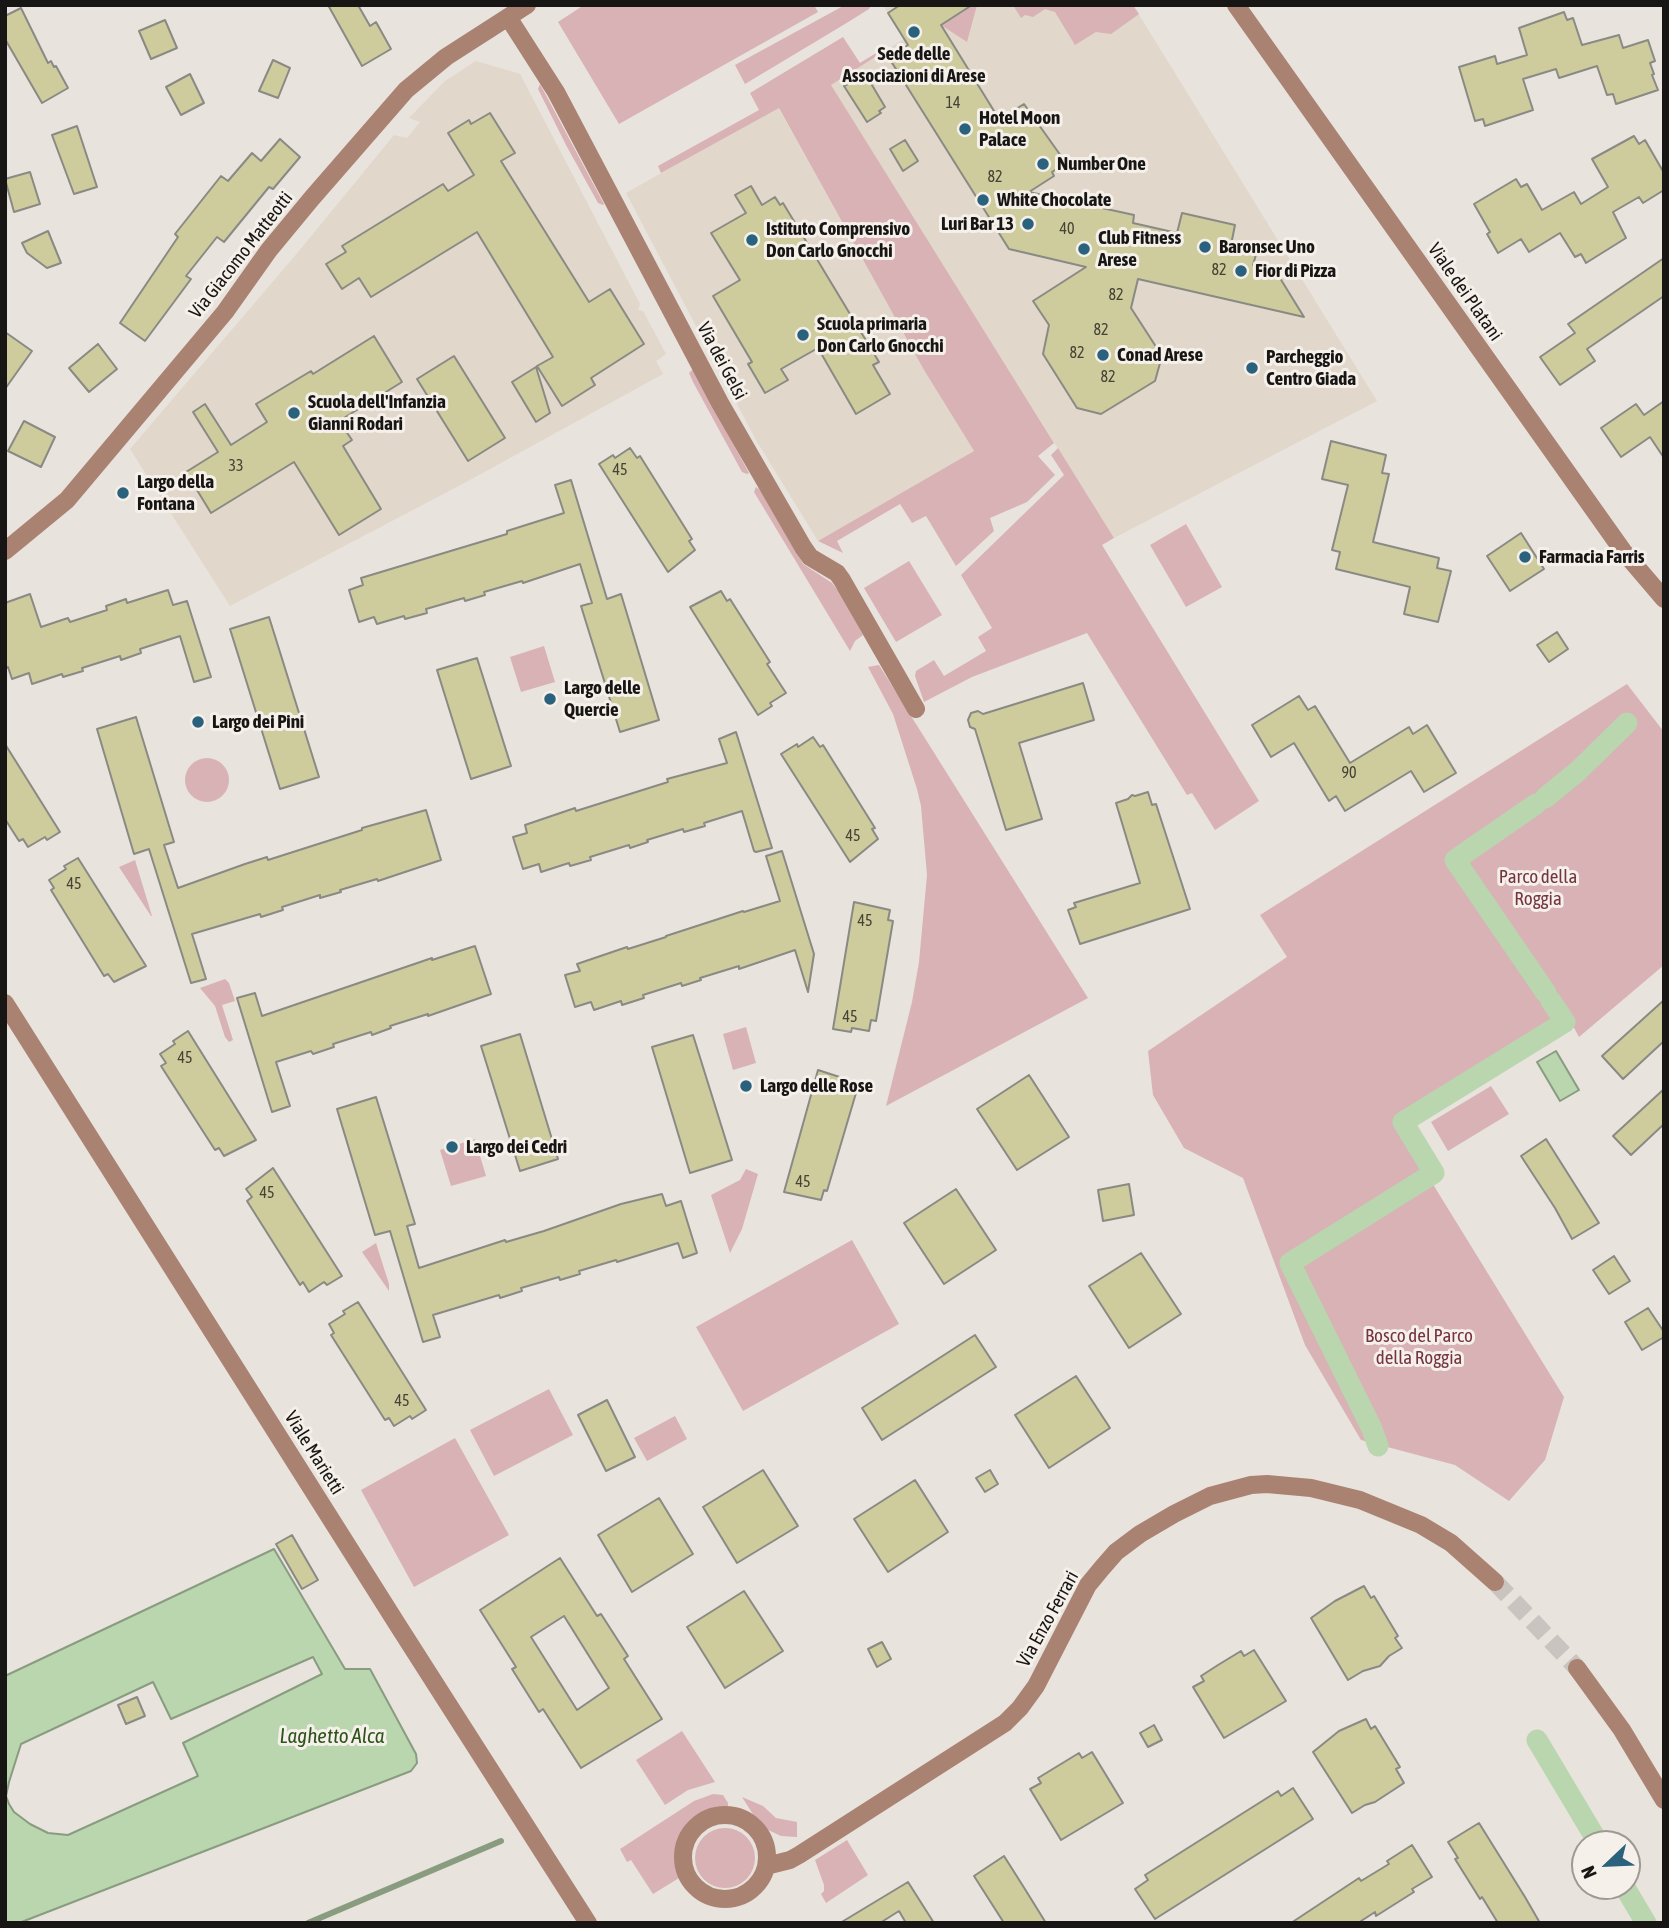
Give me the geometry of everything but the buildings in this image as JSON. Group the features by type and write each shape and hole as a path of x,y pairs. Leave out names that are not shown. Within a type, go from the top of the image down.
{"street":[{"name":"Via Giacomo Matteotti","path":"5,551 67,500 225,312 262,259 295,219 407,90 446,57 527,5"},
{"name":"Viale dei Platani","path":"1236,5 1623,551 1664,599"},
{"name":"Via dei Gelsi","path":"508,18 556,92 715,393 803,547 810,557 837,573 842,580 916,709"},
{"name":"Viale Marietti","path":"5,1003 588,1923"},
{"name":"Via Enzo Ferrari","path":"766,1860 790,1860 808,1850 1005,1723 1020,1708 1035,1686 1088,1585 1116,1552 1140,1534 1210,1496 1251,1485 1267,1484 1311,1488 1360,1500 1409,1519 1451,1543 1495,1582"},
{"path":"1577,1668 1622,1730 1664,1800"},
{"path":"727,1815 750,1824 764,1842 766,1860 762,1878 753,1888 727,1899 713,1897 690,1881 684,1869 682,1855 691,1830 701,1821 713,1816 727,1815"}],"shaded area":[{"path":"883,5 1133,5 1377,401 1114,538 830,85 904,39"},
{"path":"476,61 520,74 640,304 638,310 643,311 666,354 656,361 663,374 468,481 230,606 130,449 394,135 407,138 420,122 409,118 445,81"},
{"name":"Scuola primaria Don Carlo Gnocchi","path":"778,107 924,370 974,451 818,541 756,440 626,193"}],"green space":[{"path":"584,5 814,5 818,12 619,124 558,22"},
{"path":"845,5 871,5 869,9 745,84 735,65"},
{"path":"972,5 977,5 967,42 941,25"},
{"path":"1013,5 1133,5 1139,14 1111,34 1096,32 1075,45 1055,12 1045,9 1033,17 1025,15 1021,18"},
{"path":"843,37 860,63 881,50 883,52 831,85 1054,443 1038,456 1055,475 1027,502 990,518 994,531 956,566 926,516 912,523 900,504 837,541 843,553 818,541 974,451 924,370 779,108 661,173 658,166 759,110 750,93"},
{"path":"540,84 603,205 598,203 566,145 538,89"},
{"path":"693,369 749,473 742,472 693,382 689,373"},
{"path":"1058,448 1114,538 1102,545 1259,801 1215,830 1192,793 1187,795 1087,633 972,677 924,702 915,676 916,671 934,660 944,676 986,651 978,637 992,628 961,575 1064,475 1051,455"},
{"path":"756,487 803,564 832,583 840,593 863,635 855,641 850,651 754,492"},
{"path":"1186,524 1222,587 1186,607 1150,545"},
{"path":"909,561 942,615 896,642 864,588"},
{"path":"544,646 555,682 521,692 510,657"},
{"path":"879,665 1088,998 886,1106 912,1002 919,962 927,875 917,789 893,714 868,667"},
{"path":"1627,684 1664,732 1664,965 1579,1037 1565,1011 1394,1121 1564,1397 1545,1460 1509,1501 1455,1465 1361,1440 1305,1345 1243,1178 1184,1148 1153,1095 1148,1051 1287,957 1260,915"},
{"path":"207,758 216,759 223,764 228,771 228,789 223,796 216,801 207,802 198,801 191,796 186,789 185,780 186,771 191,764 198,759"},
{"path":"135,860 152,916 119,867"},
{"path":"225,979 235,1001 222,1005 233,1040 229,1042 215,1006 200,988"},
{"path":"746,1027 756,1063 733,1070 723,1034"},
{"path":"1491,1086 1509,1114 1448,1151 1431,1122"},
{"path":"475,1139 486,1176 451,1186 440,1150"},
{"path":"746,1169 758,1174 742,1229 730,1253 711,1195 740,1180"},
{"path":"852,1240 899,1324 743,1411 696,1327"},
{"path":"376,1243 389,1284 389,1291 362,1252"},
{"path":"549,1389 573,1435 494,1476 470,1430"},
{"path":"675,1416 687,1439 647,1461 634,1438"},
{"path":"455,1438 509,1535 414,1587 361,1490"},
{"path":"682,1731 715,1782 688,1790 665,1805 636,1760"},
{"path":"713,1794 723,1795 728,1809 705,1813 685,1828 680,1836 675,1857 679,1878 653,1894 631,1860 627,1862 620,1849 694,1801"},
{"path":"742,1797 763,1806 776,1818 797,1822 797,1837 781,1836 766,1829"},
{"path":"719,1828 731,1828 747,1836 753,1846 753,1870 747,1880 731,1888 719,1888 703,1880 695,1864 695,1852 703,1836"},
{"path":"847,1840 868,1875 826,1903 821,1894 824,1885 815,1860"}],"water":[{"path":"1556,1051 1579,1090 1560,1101 1537,1062"},
{"name":"Laghetto Alca","path":"274,1549 345,1669 370,1669 416,1754 417,1763 411,1771 19,1923 5,1923 5,1676","holes":["313,1657 322,1674 183,1743 198,1776 68,1835 48,1833 30,1824 14,1812 9,1804 6,1796 21,1744 153,1682 171,1719"]}],"waterway":[{"path":"1545,798 1578,771 1627,723"},
{"path":"1536,804 1455,860 1546,993"},
{"path":"1378,1446 1290,1263 1434,1173 1403,1122 1565,1022 1551,1001"},
{"path":"1537,1740 1591,1830"},
{"path":"308,1923 501,1841"},
{"path":"1632,1900 1646,1923"}],"tunnel":[{"path":"1495,1582 1577,1668"}],"place":[{"name":"Sede delle Associazioni di Arese","path":"914,32"},
{"name":"Hotel Moon Palace","path":"965,129"},
{"name":"Number One","path":"1043,164"},
{"name":"White Chocolate","path":"983,200"},
{"name":"Luri Bar 13","path":"1028,224"},
{"name":"Istituto Comprensivo Don Carlo Gnocchi","path":"752,240"},
{"name":"Baronsec Uno","path":"1205,247"},
{"name":"Club Fitness Arese","path":"1084,249"},
{"name":"Fior di Pizza","path":"1241,271"},
{"name":"Scuola primaria Don Carlo Gnocchi","path":"803,335"},
{"name":"Conad Arese","path":"1103,355"},
{"name":"Parcheggio Centro Giada","path":"1252,368"},
{"name":"Scuola dell'Infanzia Gianni Rodari","path":"294,413"},
{"name":"Largo della Fontana","path":"123,493"},
{"name":"Farmacia Farris","path":"1525,557"},
{"name":"Largo delle Quercie","path":"550,699"},
{"name":"Largo dei Pini","path":"198,722"},
{"name":"Largo delle Rose","path":"746,1086"},
{"name":"Largo dei Cedri","path":"452,1147"}],"park label":[{"name":"Parco della Roggia","path":"1538,888"},
{"name":"Bosco del Parco della Roggia","path":"1419,1347"}]}
